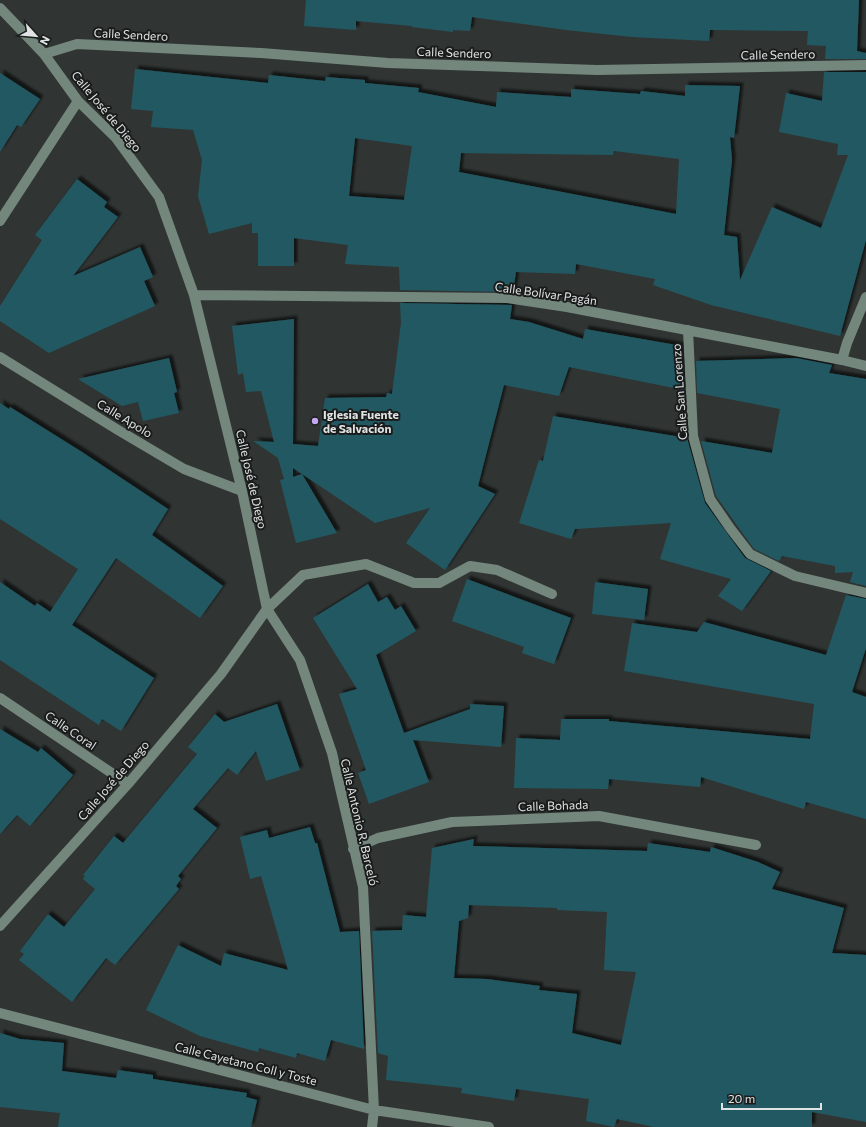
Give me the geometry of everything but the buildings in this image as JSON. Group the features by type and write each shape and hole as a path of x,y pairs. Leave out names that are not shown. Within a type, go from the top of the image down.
{"street":[{"name":"Calle José de Diego","path":"0,8 44,54 78,101 116,138 159,197 194,295 242,491 267,609 221,674 128,784 0,926"},
{"name":"Calle Sendero","path":"44,54 77,44 261,53 388,63 597,70 866,65"},
{"path":"0,221 78,101"},
{"name":"Calle Bolívar Pagán","path":"194,295 507,298 567,307 842,360 866,366"},
{"path":"842,360 847,343 866,297"},
{"name":"Calle San Lorenzo","path":"688,330 693,436 710,498 726,522 750,554 795,576 866,593"},
{"name":"Calle Apolo","path":"0,357 184,469 242,491"},
{"path":"267,609 303,575 366,564 414,583 439,583 470,566 497,570 552,594"},
{"name":"Calle Antonio R. Barceló","path":"267,609 300,660 332,753 363,887 374,1110 372,1127"},
{"name":"Calle Coral","path":"0,698 128,784"},
{"name":"Calle Bohada","path":"353,849 378,838 452,822 599,816 756,844"},
{"name":"Calle Cayetano Coll y Toste","path":"0,1013 374,1110 488,1127"}],"place":[{"name":"Iglesia Fuente de Salvación","path":"315,421"}]}
